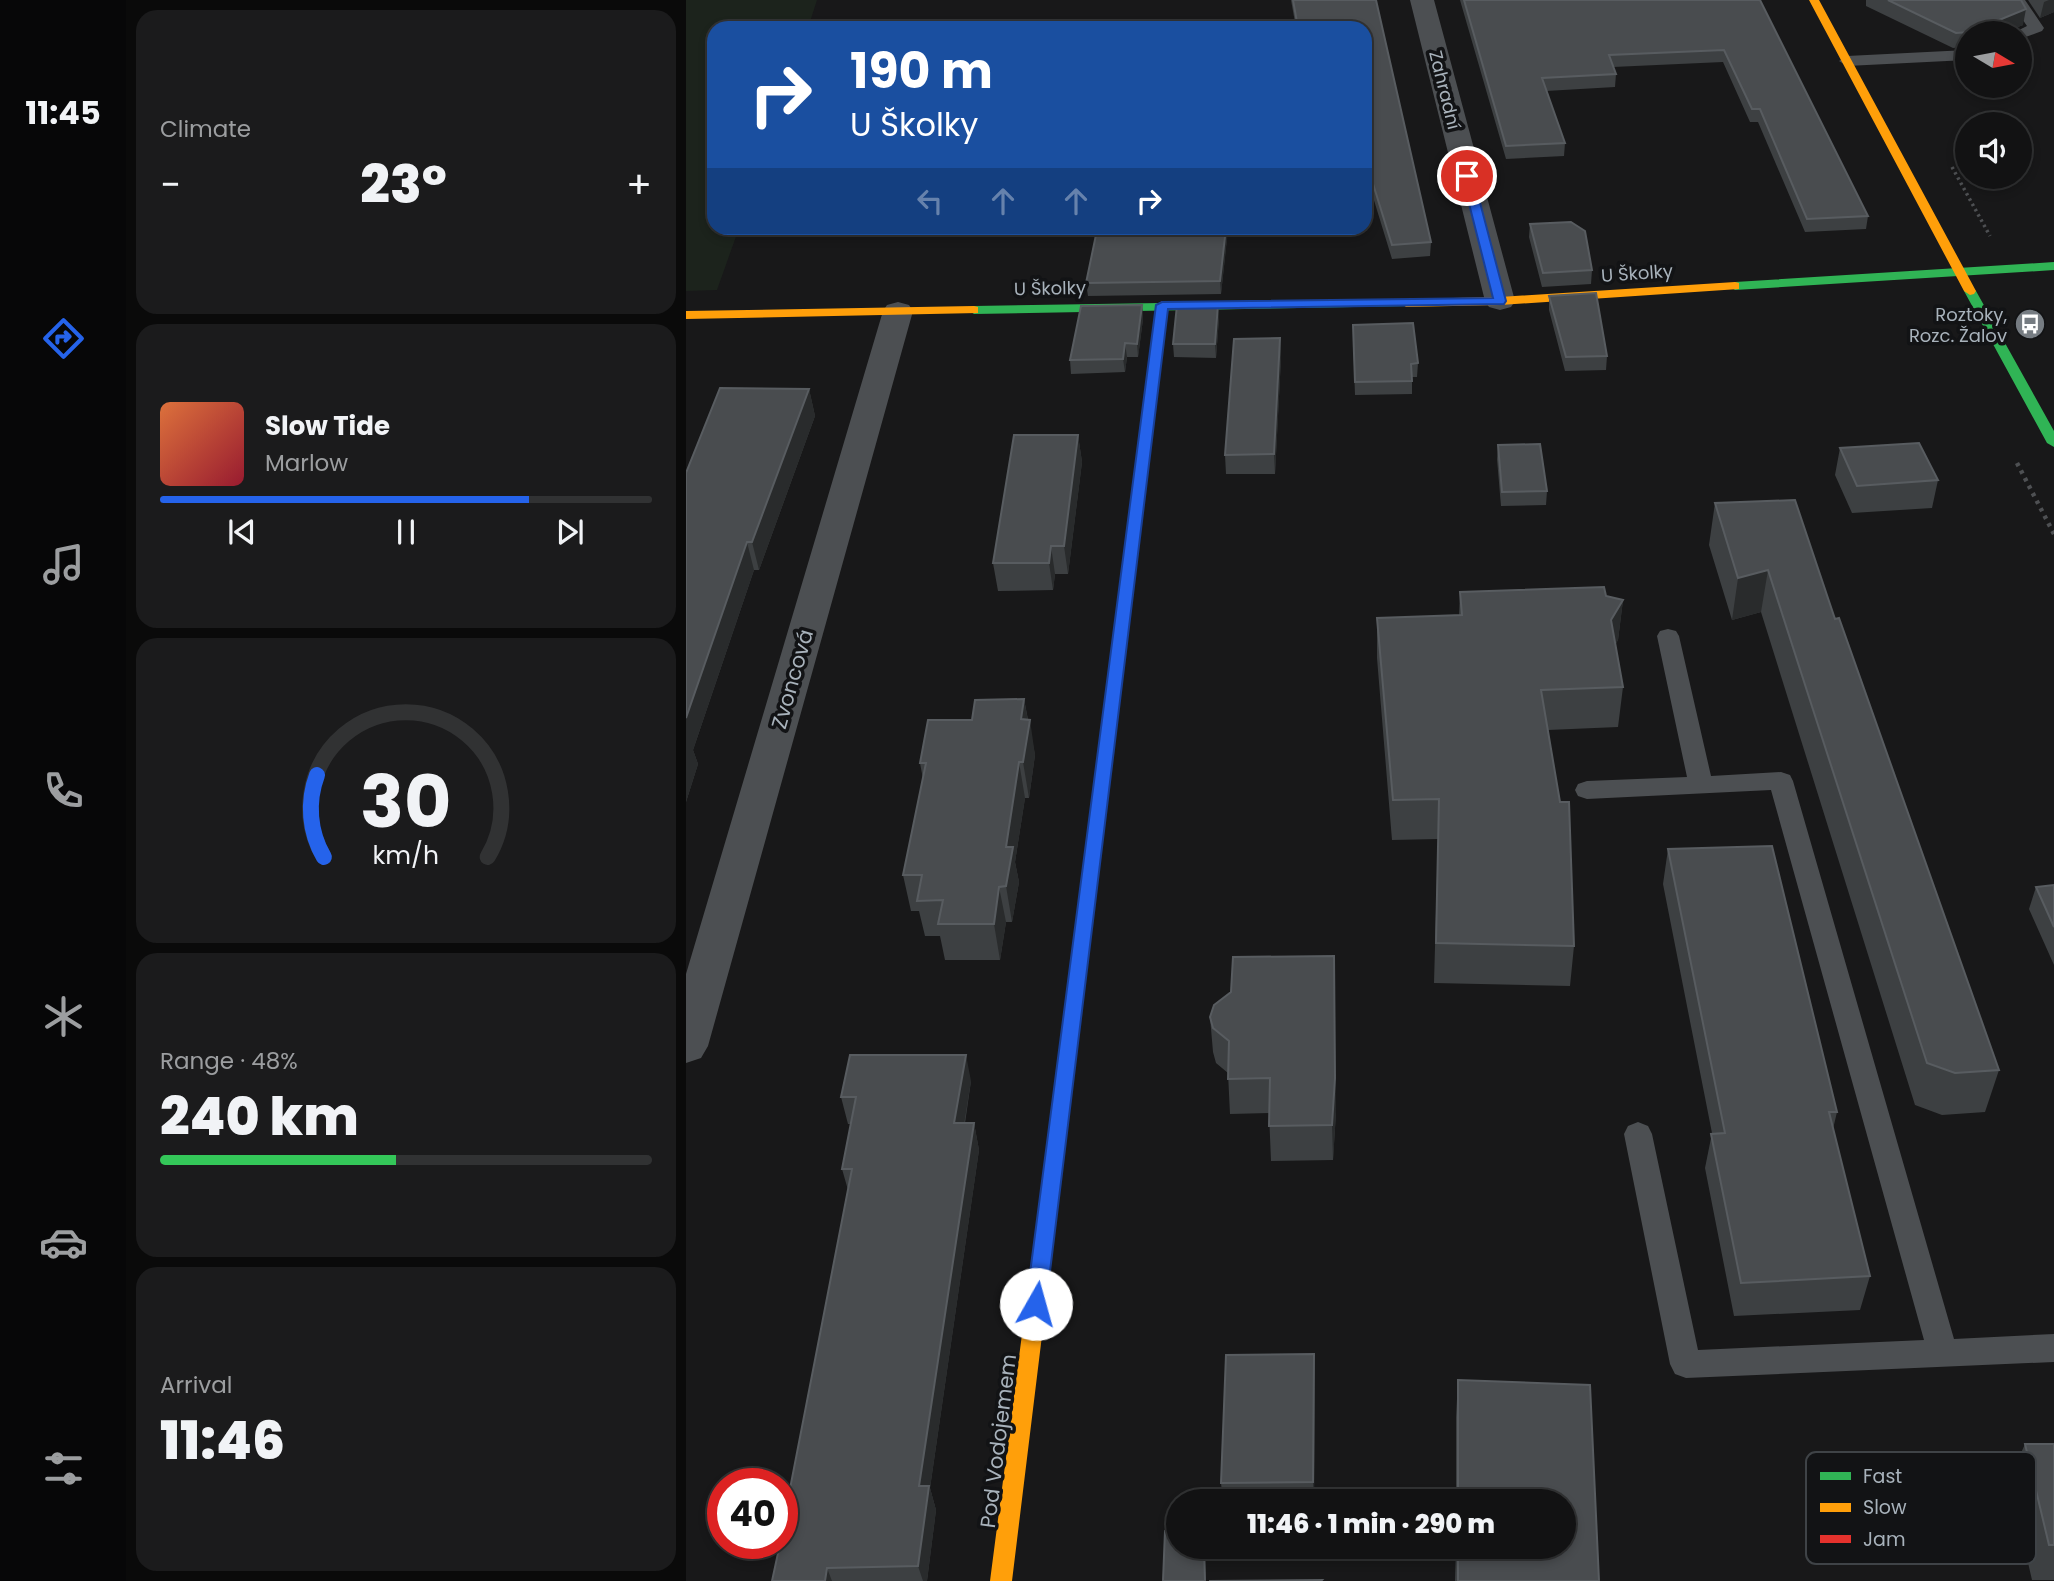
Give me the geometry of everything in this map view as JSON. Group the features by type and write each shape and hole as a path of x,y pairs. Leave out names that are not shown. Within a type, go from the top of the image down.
{"street":[{"name":"Zahradní","path":"1422,0 1500,301"},
{"path":"1814,0 2054,443"},
{"name":"U Školky","path":"686,316 1162,305 1500,301 2054,266"},
{"name":"Pod Vodojemem","path":"1001,1581 1162,305"},
{"name":"Zvoncová","path":"686,1046 898,311"}],"lane":[{"path":"2017,0 2031,21"},
{"path":"1847,61 1955,56"},
{"path":"1668,636 1701,784"},
{"path":"1587,790 1781,781 1943,1353"},
{"path":"1638,1134 1686,1364 2054,1348"}],"path":[{"path":"1946,156 1992,241"}],"shaded area":[{"path":"686,0 817,0 810,21 707,21 707,235 737,235 717,290 686,291"}],"building":[{"path":"1293,0 1376,0 1431,242 1392,245 1372,181 1372,21 1297,21"},
{"path":"1464,0 1760,0 1868,216 1807,219 1760,109 1752,109 1724,50 1609,55 1616,74 1542,78 1565,143 1506,146"},
{"path":"1888,0 2021,0 2026,9 1997,21 1955,21 1955,33"},
{"path":"1571,222 1585,231 1592,270 1543,273 1530,224"},
{"path":"1096,235 1225,235 1220,281 1086,283"},
{"path":"1596,293 1607,356 1566,357 1549,296"},
{"path":"1218,304 1215,344 1173,344 1177,305"},
{"path":"1142,305 1137,344 1125,343 1123,359 1070,360 1081,306"},
{"path":"1413,323 1418,363 1411,364 1412,381 1355,382 1353,325"},
{"path":"1280,338 1274,454 1225,455 1234,339"},
{"path":"720,388 809,389 752,542 747,542 686,718 686,473"},
{"path":"1014,435 1078,435 1064,546 1051,546 1049,563 993,563"},
{"path":"1919,443 1938,480 1857,486 1840,448"},
{"path":"1540,444 1547,491 1502,492 1498,445"},
{"path":"1795,500 1835,619 1839,618 1999,1070 1955,1073 1927,1063 1768,570 1738,578 1715,503"},
{"path":"1604,587 1606,596 1623,600 1611,620 1623,687 1541,690 1560,802 1569,802 1574,946 1436,943 1439,799 1393,800 1377,618 1462,615 1460,592"},
{"path":"1024,699 1021,719 1030,720 1023,762 1019,762 1006,847 1013,847 1006,886 999,887 994,924 938,924 943,900 917,901 922,875 903,875 926,763 920,763 928,720 972,720 975,700"},
{"path":"1772,846 1837,1112 1829,1112 1870,1276 1741,1283 1711,1134 1725,1133 1668,849"},
{"path":"2054,885 2054,927 2036,887"},
{"path":"1334,956 1335,1078 1332,1125 1269,1126 1270,1078 1228,1079 1229,1041 1213,1028 1210,1017 1214,1005 1231,992 1233,957"},
{"path":"850,1055 966,1055 954,1123 974,1123 919,1486 929,1486 918,1566 827,1568 825,1581 772,1581 777,1559 798,1559 798,1468 794,1468 852,1169 842,1169 856,1097 841,1097"},
{"path":"1314,1354 1313,1482 1221,1483 1226,1355"},
{"path":"1458,1380 1590,1385 1599,1581 1458,1581 1458,1559 1576,1559 1576,1489 1458,1489"},
{"path":"2025,1444 2054,1444 2054,1545 2049,1545 2036,1490 2036,1452 2027,1452"},
{"path":"1166,1531 1166,1559 1204,1559 1205,1581 1163,1581"},
{"path":"1322,1580 1321,1581 1209,1581"}],"traffic: fast":[{"path":"1735,286 2054,266"},
{"path":"1970,291 2054,443"},
{"path":"974,310 1406,303"},
{"path":"1069,1041 1120,637"}],"traffic: slow":[{"path":"1814,0 1970,291"},
{"path":"1406,303 1500,301 1735,286"},
{"path":"686,315 974,310"},
{"path":"1001,1581 1069,1041"}],"traffic: jam":[{"path":"1120,637 1162,305"}],"place":[{"name":"Roztoky, Rozc. Žalov","path":"2030,324"}],"route":[{"path":"1036,1304 1162,305 1500,301 1467,176"}]}
